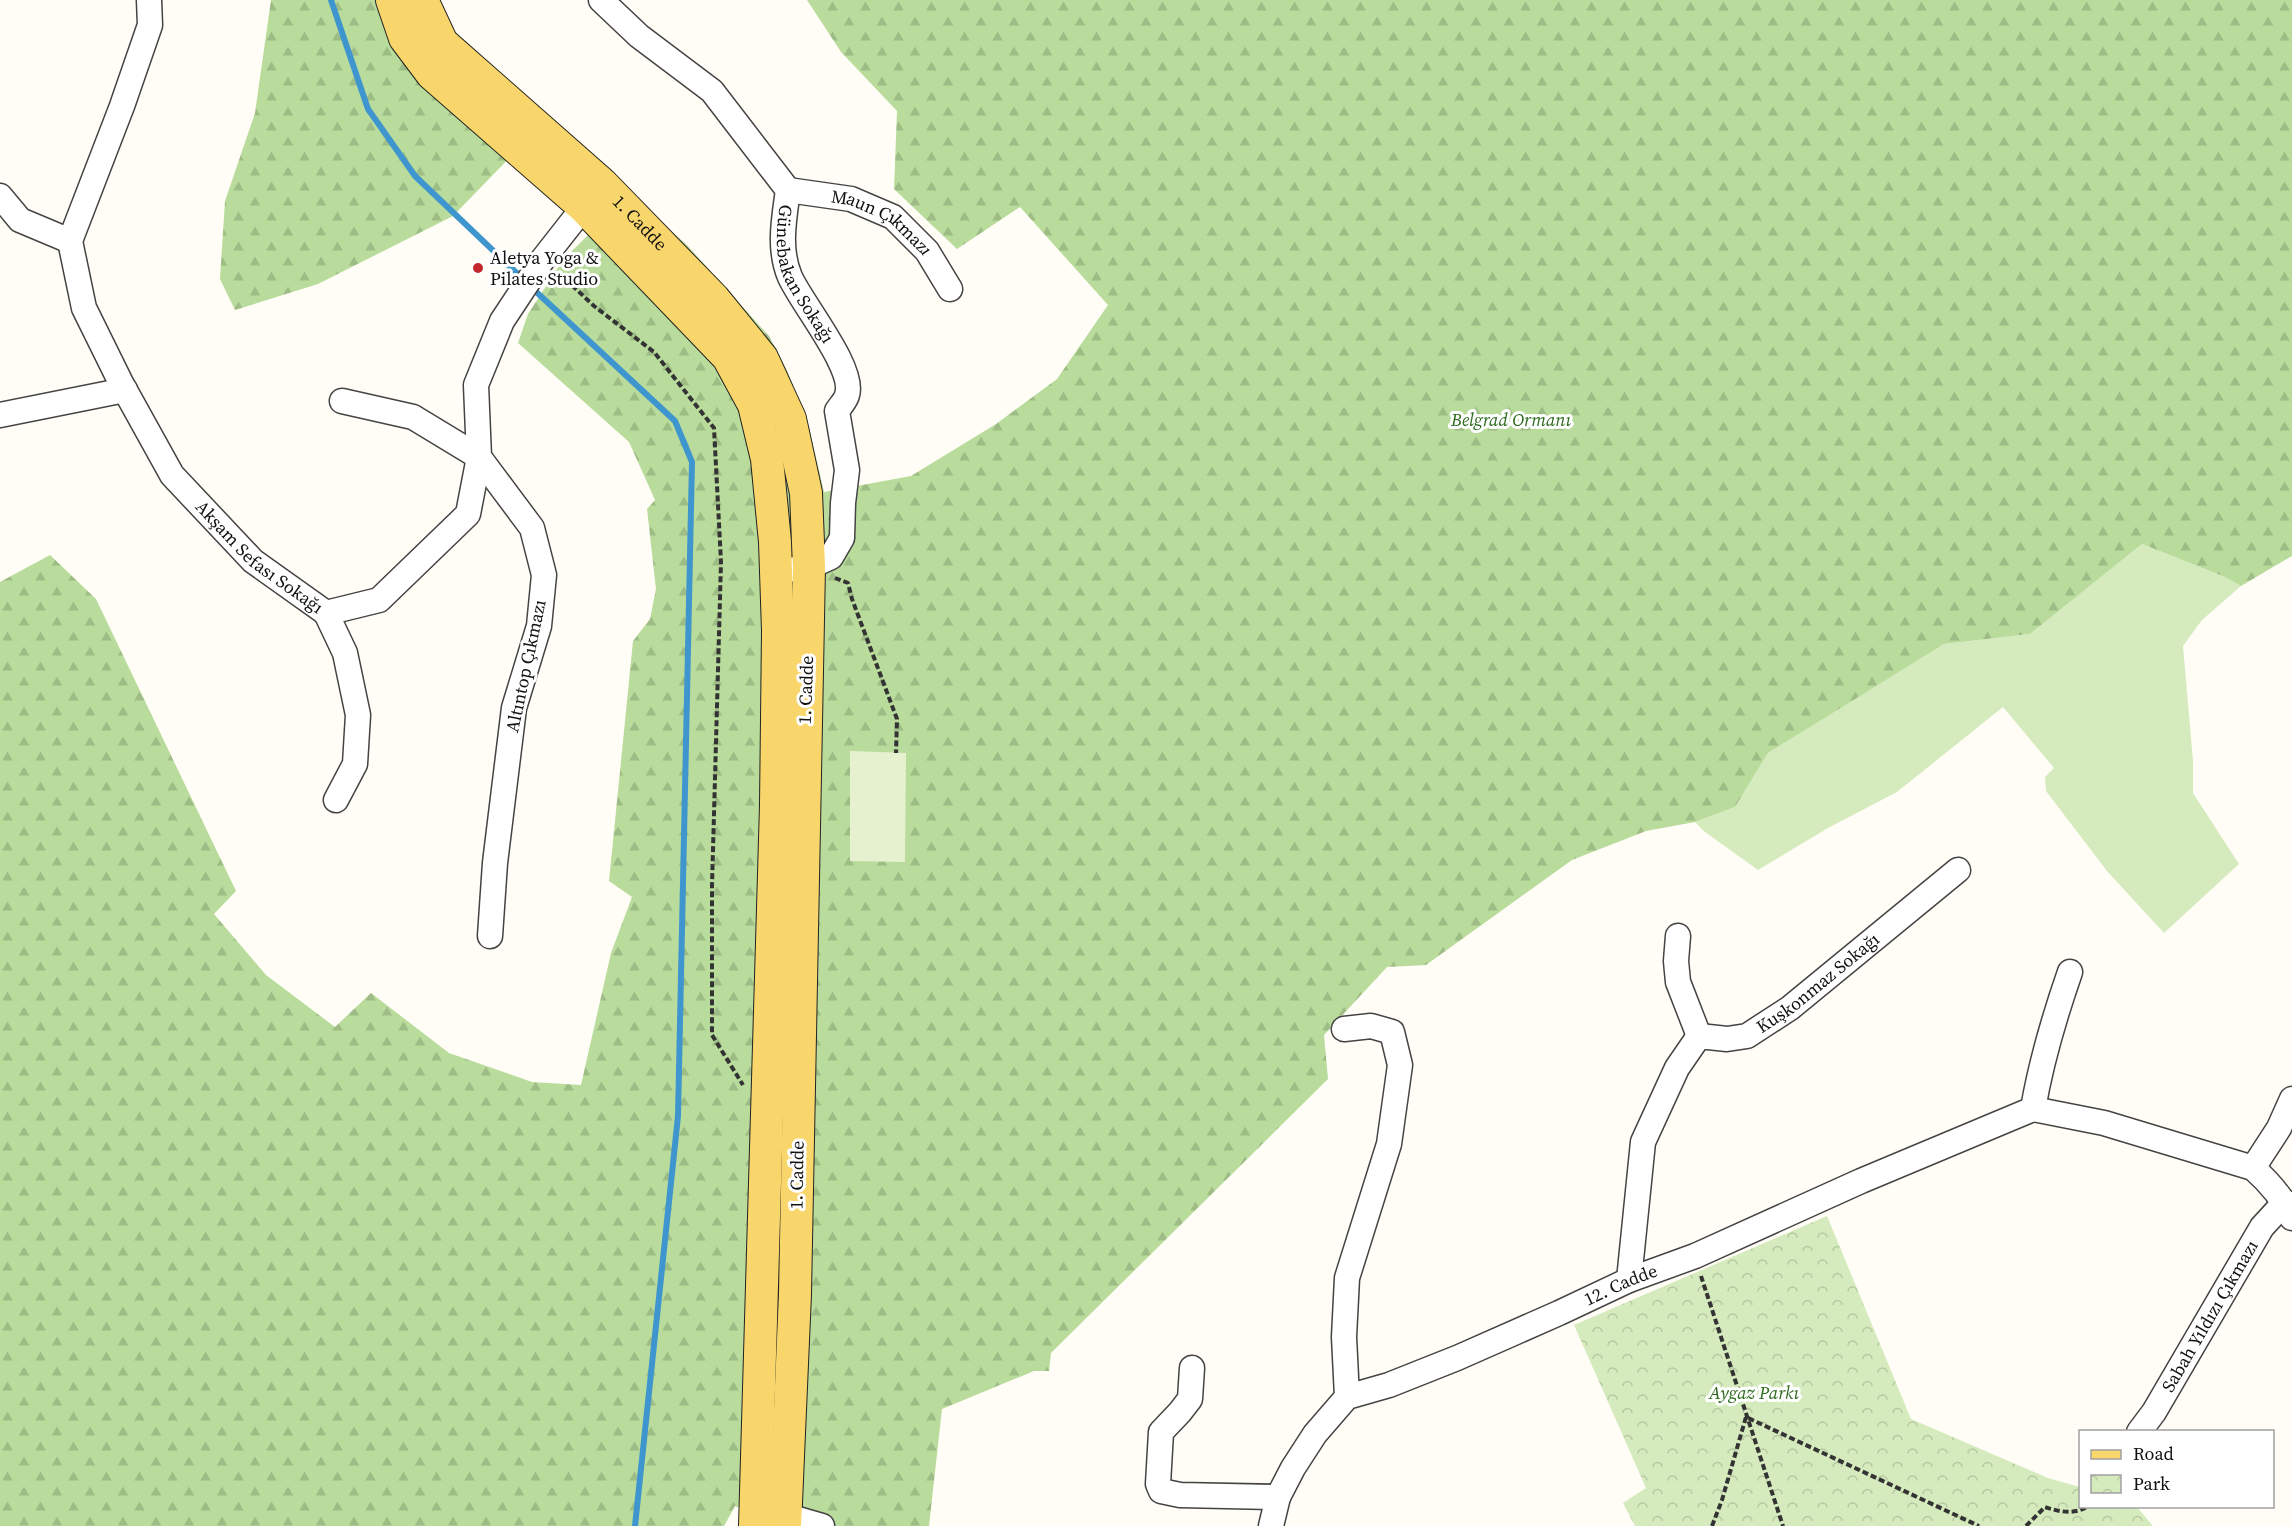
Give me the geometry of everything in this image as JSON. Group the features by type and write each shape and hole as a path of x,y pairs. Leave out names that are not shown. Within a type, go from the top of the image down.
{"main road":[{"name":"1. Cadde","path":"392,0 405,38 432,74 593,196 714,299 762,358 790,419 820,562 804,751 795,1293 786,1520"},
{"name":"1. Cadde","path":"422,0 442,43 593,196 728,357 754,405 767,459 778,631 776,805 755,1516"}],"street":[{"path":"0,196 20,220 70,242 150,25 149,0"},
{"name":"Günebakan Sokağı","path":"601,0 639,36 712,91 788,190 782,236 789,275 813,318 840,358 847,376 848,395 837,411 848,470 843,503 842,538 820,562"},
{"name":"Maun Çıkmazı","path":"788,190 851,200 893,217 927,251 950,290"},
{"name":"Akşam Sefası Sokağı","path":"70,242 84,308 125,390 172,475 253,561 326,613 379,600 468,514 479,457 476,385 502,321 538,265 593,196"},
{"path":"0,415 125,390"},
{"name":"Altıntop Çıkmazı","path":"342,401 414,417 479,457 532,528 544,575 539,626 514,708 495,863 490,936"},
{"path":"776,572 820,562"},
{"path":"326,613 345,652 358,715 355,764 336,800"},
{"name":"Kuşkonmaz Sokağı","path":"1699,1036 1727,1039 1747,1036 1790,1008 1958,870"},
{"path":"1629,1280 1643,1142 1677,1068 1699,1036 1678,982 1676,961 1678,936"},
{"path":"2070,972 2044,1054 2033,1109 2104,1124 2253,1168 2267,1180 2289,1210"},
{"path":"1271,1526 1278,1497 1315,1434 1347,1397 1344,1337 1347,1278 1389,1144 1400,1065 1392,1032 1371,1026 1344,1029"},
{"path":"2253,1168 2278,1128 2292,1099"},
{"name":"12. Cadde","path":"1347,1397 1389,1385 1457,1358 1629,1280 1695,1256 1861,1181 2033,1109"},
{"name":"Sabah Yıldızı Çıkmazı","path":"2140,1430 2154,1412 2262,1227 2289,1210"},
{"path":"1192,1368 1190,1399 1161,1432 1158,1484 1161,1491 1180,1495 1278,1497"},
{"path":"755,1516 822,1526"}],"path":[{"path":"538,265 654,352 714,428 721,562 712,886 712,1035 747,1092"},
{"path":"820,562 836,580 848,583 897,719 896,753"},
{"path":"1695,1256 1783,1526"},
{"path":"1712,1526 1722,1500 1746,1417"},
{"path":"1746,1417 1979,1526"},
{"path":"2026,1526 2045,1507 2062,1513 2086,1508"}],"green space":[{"path":"271,0 437,0 450,27 549,117 453,216 318,284 235,310 220,279 225,201 255,113"},
{"name":"Belgrad Ormanı","path":"807,0 2292,0 2292,556 2241,586 2225,577 2142,544 2030,634 1944,644 1768,753 1735,807 1695,822 1646,831 1572,860 1426,965 1387,967 1324,1035 1328,1079 1051,1353 1049,1371 1034,1371 942,1409 929,1526 785,1526 735,1506 724,1526 0,1526 0,582 50,555 96,599 236,891 214,914 266,975 335,1027 371,993 449,1053 532,1082 581,1085 611,953 632,897 609,881 633,641 650,619 656,589 647,509 655,500 629,442 518,343 528,314 563,260 629,194 687,245 769,336 787,370 809,427 824,492 911,476 996,424 1057,379 1108,305 1020,207 957,249 894,189 897,111 841,52"},
{"path":"2142,544 2225,577 2241,586 2202,620 2183,646 2193,761 2193,793 2239,864 2164,933 2107,871 2046,791 2045,777 2054,768 2003,707 1897,792 1828,828 1758,870 1705,832 1695,822 1735,807 1768,753 1860,695 1944,644 2030,634"},
{"path":"850,751 906,753 905,862 850,861"},
{"name":"Aygaz Parkı","path":"1827,1216 1911,1419 2048,1478 2079,1487 2079,1508 2138,1508 2153,1526 1635,1526 1623,1503 1646,1488 1574,1325"}],"waterway":[{"path":"331,0 368,109 415,176 524,280"},
{"path":"531,287 675,421 692,462 678,1116 635,1526"}],"place":[{"name":"Aletya Yoga & Pilates Studio","path":"478,268"}]}
